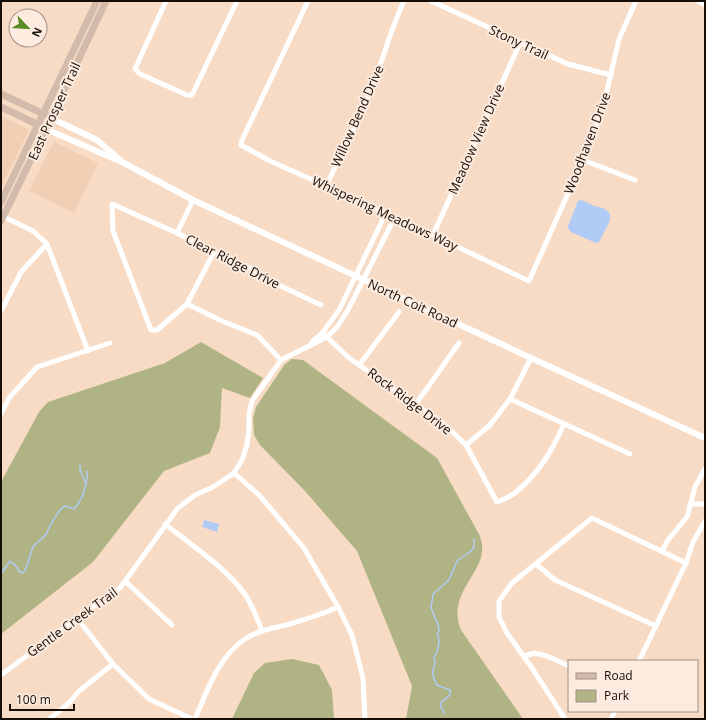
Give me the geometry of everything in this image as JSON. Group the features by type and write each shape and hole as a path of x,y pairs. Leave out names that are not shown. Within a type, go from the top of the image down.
{"main road":[{"name":"East Prosper Trail","path":"1,202 97,1"},
{"name":"East Prosper Trail","path":"2,218 46,129 106,1"},
{"name":"North Coit Road","path":"1,94 51,118"},
{"name":"North Coit Road","path":"1,107 46,129"}],"street":[{"path":"166,1 135,70 140,74 187,95 192,95 237,1"},
{"name":"Whispering Meadows Way","path":"308,1 242,140 241,145 268,160 395,217 529,281"},
{"name":"Willow Bend Drive","path":"326,186 376,79 390,33 404,1"},
{"name":"Stony Trail","path":"431,1 568,64 611,75"},
{"name":"Woodhaven Drive","path":"529,281 583,160 603,108 619,39 636,1"},
{"path":"698,1 705,4"},
{"name":"Meadow View Drive","path":"433,235 520,43"},
{"name":"North Coit Road","path":"51,118 97,140 124,163"},
{"name":"North Coit Road","path":"46,129 124,163 193,200 705,438"},
{"path":"583,160 635,180"},
{"name":"Clear Ridge Drive","path":"193,200 177,232 214,252 254,270 268,280 321,305"},
{"path":"177,232 112,204 113,231 151,330 157,330 187,304 214,252"},
{"name":"Gentle Creek Trail","path":"306,348 323,332 339,310 386,213"},
{"name":"Gentle Creek Trail","path":"1,675 76,618 120,588 178,508 195,495 213,487 234,473 242,460 247,445 249,414 252,401 281,360 327,337 348,310 395,217"},
{"path":"2,218 33,231 47,244 88,351"},
{"path":"1,311 21,272 47,244"},
{"path":"187,304 222,321 257,335 281,360"},
{"path":"360,364 399,312"},
{"name":"Rock Ridge Drive","path":"323,332 349,358 360,364 443,423 466,445 497,502 515,493 543,463 554,447 564,424"},
{"path":"1,414 3,403 37,368 110,343"},
{"path":"416,404 459,343"},
{"path":"466,445 490,425 510,399 531,358"},
{"path":"510,399 630,454"},
{"path":"662,551 668,540 687,517 695,487 705,470"},
{"path":"234,473 260,496 304,548 338,607 352,635 362,678 365,719"},
{"path":"690,504 705,504"},
{"path":"565,719 524,656 507,633 499,617 499,601 512,583 592,518 686,563"},
{"path":"639,660 686,563 693,542 705,522"},
{"path":"165,524 236,582 253,608 262,631"},
{"path":"536,564 555,580 656,626"},
{"path":"125,581 172,625"},
{"path":"76,618 113,664 149,699 193,719 212,681 228,655 246,639 262,631 318,616 338,607"},
{"path":"524,656 535,653 547,656 568,666"},
{"path":"50,719 63,709 79,691 113,664"},
{"path":"58,719 63,709"}],"shaded area":[{"path":"1,116 29,130 1,187"},
{"path":"54,142 98,163 74,213 29,191"}],"green space":[{"path":"201,342 263,378 250,398 222,388 220,427 210,453 164,471 93,562 1,634 1,482 39,412 48,402 165,363"},
{"path":"292,359 303,360 437,458 480,536 482,545 480,560 460,598 457,613 458,621 461,630 523,719 406,719 412,686 357,551 305,491 260,445 254,435 253,418 256,407 285,364"},
{"path":"292,659 319,665 332,690 334,719 232,719 254,673 265,663"}],"water":[{"path":"580,200 605,209 610,214 610,221 599,242 596,243 571,232 568,228 578,201"},
{"path":"204,520 219,524 217,532 202,527"}],"waterway":[{"path":"80,465 80,470 86,484"},
{"path":"1,574 10,561 20,572 23,573 27,568 33,547 45,536 54,518 65,506 74,509 80,501 87,481 87,471"},
{"path":"445,714 440,705 450,695 450,690 437,685 433,674 435,663 434,657 439,643 437,634 439,631 438,624 431,608 433,594 449,580 457,561 474,547 474,539"}]}
